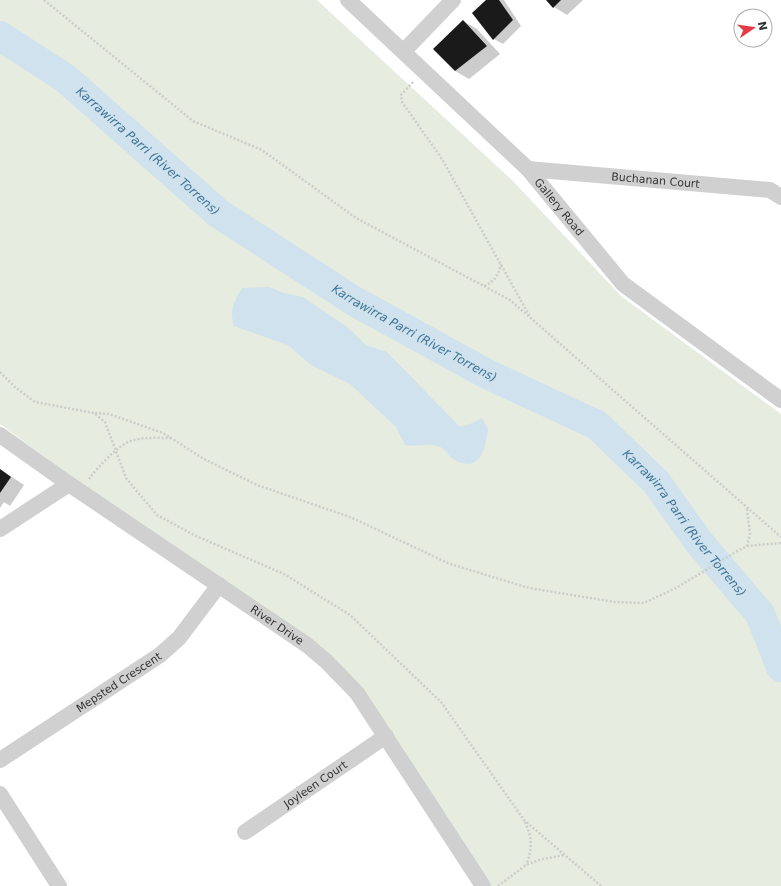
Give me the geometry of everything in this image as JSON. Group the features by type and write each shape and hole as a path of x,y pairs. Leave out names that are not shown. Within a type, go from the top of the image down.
{"street":[{"name":"Gallery Road","path":"348,0 528,169 623,284 781,400"},
{"path":"404,51 452,0"},
{"name":"Buchanan Court","path":"528,169 770,190 781,197"},
{"name":"River Drive","path":"0,435 307,645 327,662 357,693 483,886"},
{"path":"0,529 74,487"},
{"name":"Mepsted Crescent","path":"0,760 160,655 179,638 219,585"},
{"name":"Joyleen Court","path":"245,832 386,736"},
{"path":"0,794 59,886"}],"path":[{"path":"44,0 193,121 262,150 356,218 510,300 746,508 781,537"},
{"path":"424,70 401,95 402,102 442,160 531,319"},
{"path":"484,286 493,282 499,272 501,263"},
{"path":"0,372 15,388 35,402 109,414 140,424 163,433 204,460 257,485 350,517 450,564 529,588 615,602 644,603 676,588 747,546 781,543"},
{"path":"92,412 105,422 126,478 158,515 196,536 284,574 350,614 440,702 524,820 531,836 531,853 526,865"},
{"path":"74,487 115,451 132,440 172,438"},
{"path":"746,508 750,534 747,546"},
{"path":"524,820 601,886"},
{"path":"498,886 526,865 565,855"}],"shaded area":[{"path":"0,0 317,0 512,180 621,296 781,414 781,886 491,886 365,693 0,424"}],"water":[{"path":"269,287 284,293 303,297 347,327 366,345 387,352 460,427 473,423 482,418 488,429 484,450 477,461 464,464 454,460 442,448 436,446 405,445 396,427 350,384 311,365 288,345 234,326 232,315 233,306 242,288"}],"building":[{"path":"486,0 499,0 513,20 493,40 472,13"},
{"path":"546,0 561,0 553,8"},
{"path":"463,20 487,46 455,71 433,49"},
{"path":"0,469 11,477 0,493"}],"waterway":[{"name":"Karrawirra Parri (River Torrens)","path":"0,36 65,78 218,213 354,301 487,374 597,425 656,482 698,541 760,614 781,667"}]}
